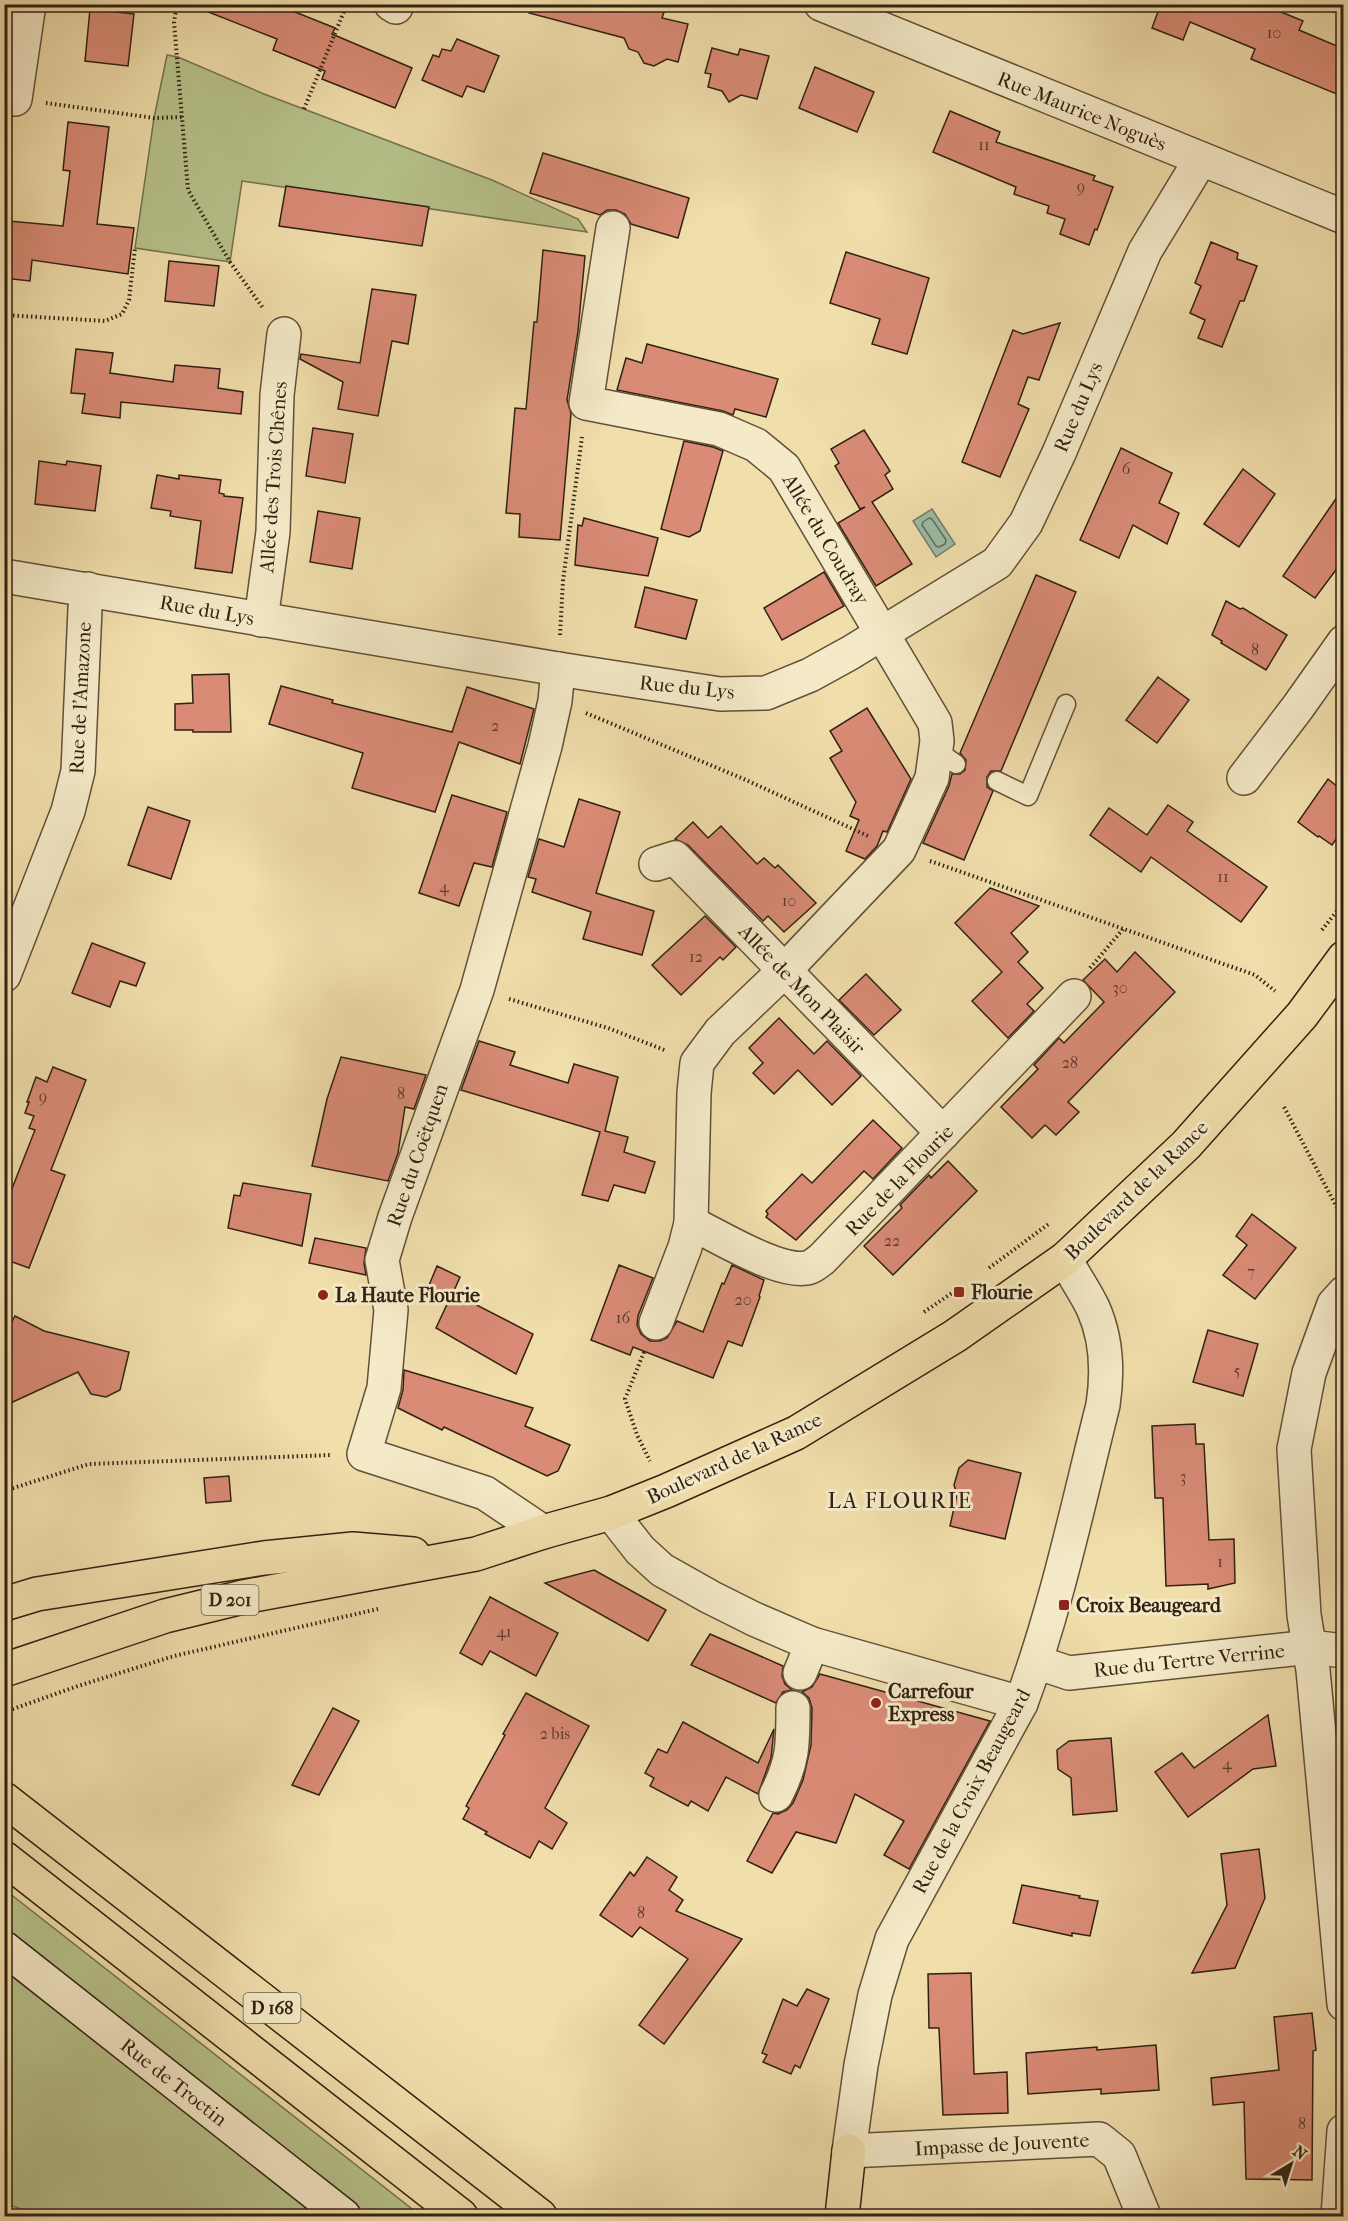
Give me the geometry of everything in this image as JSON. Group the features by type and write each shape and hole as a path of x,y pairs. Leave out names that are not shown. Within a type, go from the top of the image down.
{"main road":[{"name":"Boulevard de la Rance","path":"4,1670 165,1616 243,1597 463,1557 611,1513 796,1433 955,1336 1065,1259 1186,1145 1302,1014 1344,958"},
{"path":"4,1604 37,1594 264,1558 352,1549 463,1557"},
{"name":"D 168","path":"4,1799 540,2217"},
{"name":"D 168","path":"4,1858 461,2217"},
{"path":"842,2217 849,2151"}],"street":[{"path":"15,99 29,4"},
{"name":"Rue Maurice Noguès","path":"821,4 1344,217"},
{"name":"Rue du Lys","path":"4,576 720,694 766,693 810,675 883,634 997,563 1026,523 1059,453 1145,250 1201,159"},
{"path":"586,403 613,228"},
{"name":"Allée des Trois Chênes","path":"261,620 273,531 277,395 284,334"},
{"name":"Allée du Coudray","path":"586,403 719,429 756,445 784,468 935,723 946,757 932,778 899,850 784,971"},
{"name":"Rue de l'Amazone","path":"4,975 68,811 78,771 85,608 88,589"},
{"path":"1244,778 1344,642"},
{"name":"Rue du Coëtquen","path":"364,1454 384,1388 391,1310 382,1260 395,1217 477,990 545,746 555,701 558,669"},
{"name":"Allée de Mon Plaisir","path":"656,864 675,858 943,1133"},
{"path":"656,1323 685,1247 691,1223 694,1093 697,1063 720,1032 784,971"},
{"name":"Rue de la Flourie","path":"691,1223 770,1262 787,1268 807,1269 822,1259 1074,996"},
{"name":"Rue de la Croix Beaugeard","path":"849,2151 861,2065 875,1995 891,1939 1021,1703 1036,1662 1103,1405 1107,1379 1106,1353 1094,1310 1065,1259"},
{"path":"1344,1293 1334,1304 1309,1373 1294,1449 1305,1615 1311,1647 1344,2004"},
{"path":"364,1454 485,1493 543,1532"},
{"path":"611,1513 640,1550 662,1570 710,1597 806,1659 1021,1703"},
{"name":"Rue du Tertre Verrine","path":"1036,1662 1070,1673 1311,1647 1344,1651"},
{"path":"776,1795 788,1772 793,1743 793,1708"},
{"name":"Rue de Troctin","path":"4,1948 344,2217"},
{"path":"1338,2217 1344,2132"},
{"name":"Impasse de Jouvente","path":"849,2151 1099,2139 1119,2155 1144,2217"}],"lane":[{"path":"997,781 1028,796 1066,704"}],"path":[{"path":"177,4 174,22 188,190 230,262 284,334"},
{"path":"304,109 347,4"},
{"path":"15,99 154,118 182,117"},
{"path":"4,315 105,321 122,314 129,300 135,248"},
{"path":"558,669 563,581 586,403"},
{"path":"1319,934 1344,902"},
{"path":"1074,996 1076,985 1124,928"},
{"path":"1268,999 1282,982"},
{"path":"477,990 608,1028 697,1063"},
{"path":"1284,1107 1344,1221"},
{"path":"988,1269 1056,1219"},
{"path":"915,1318 961,1287"},
{"path":"656,1323 625,1399 637,1435 666,1491"},
{"path":"4,1491 89,1464 364,1454"},
{"path":"4,1712 174,1656 384,1608"}],"green space":[{"path":"167,55 178,57 264,94 492,180 578,219 587,232 242,181 230,262 135,248 154,118"},
{"path":"4,1889 421,2216 45,2216 5,2204"}],"water":[{"path":"932,509 955,544 936,557 913,521"}],"building":[{"path":"193,4 275,4 335,28 332,34 412,68 395,108 322,79 325,71 273,50 277,39 193,6"},
{"path":"530,4 634,4 664,12 662,18 688,24 678,62 667,59 654,66 644,63 638,52 629,49 624,38 529,13"},
{"path":"1149,4 1262,4 1303,21 1299,30 1344,49 1344,97 1251,59 1255,49 1190,22 1183,40 1152,28 1159,9"},
{"path":"90,9 134,14 128,66 85,61"},
{"path":"457,39 499,56 484,92 467,86 462,97 422,80 433,55 439,57 442,49 451,51"},
{"path":"712,48 738,55 740,49 769,56 757,99 741,95 729,102 722,91 708,87 711,74 705,73"},
{"path":"815,67 874,92 857,132 799,108"},
{"path":"950,111 1000,132 996,142 1095,176 1093,180 1113,187 1089,245 1060,234 1065,219 1047,213 1049,206 1014,194 1016,187 933,152"},
{"path":"68,122 109,127 97,224 134,228 128,274 32,260 30,281 4,278 4,238 7,238 9,221 63,226 70,171 63,170"},
{"path":"543,153 689,198 678,238 631,224 625,214 616,210 607,210 600,215 530,193"},
{"path":"286,186 429,207 422,246 279,226"},
{"path":"1211,242 1238,253 1237,259 1257,266 1244,301 1240,301 1222,347 1198,338 1205,320 1190,313 1201,286 1195,283"},
{"path":"543,250 585,256 578,331 567,400 571,413 560,540 519,537 520,514 506,513 515,408 526,409"},
{"path":"846,252 929,278 907,354 872,344 880,319 830,303"},
{"path":"169,261 219,266 214,306 165,301"},
{"path":"372,289 416,295 408,344 392,341 378,416 338,409 343,382 300,359 301,354 360,363"},
{"path":"1060,323 1039,380 1028,377 1018,404 1029,409 1000,477 962,462 1013,330 1023,334"},
{"path":"647,344 778,379 766,417 735,409 733,415 723,411 617,390 626,358 642,363"},
{"path":"76,349 113,353 110,373 173,382 175,365 220,369 218,388 243,392 241,414 121,402 120,418 82,413 85,394 71,393"},
{"path":"313,428 353,434 345,483 306,476"},
{"path":"864,430 890,471 885,475 893,489 872,502 912,564 876,586 838,523 865,507 860,509 835,466 839,463 831,449"},
{"path":"684,441 723,451 700,531 689,537 661,529"},
{"path":"1121,448 1172,473 1159,503 1179,513 1167,544 1133,525 1119,558 1080,540"},
{"path":"39,461 66,465 67,461 101,466 95,511 35,504"},
{"path":"1243,469 1275,494 1239,547 1204,524"},
{"path":"157,475 179,479 179,475 221,480 219,493 224,496 243,498 232,573 195,568 201,521 170,516 171,511 151,508"},
{"path":"1344,487 1344,559 1315,598 1283,576"},
{"path":"318,511 360,518 352,569 310,562"},
{"path":"584,518 658,538 648,576 575,565 578,525 582,526"},
{"path":"824,572 844,606 782,640 764,608"},
{"path":"1036,575 1076,592 1001,771 991,771 987,777 987,787 993,791 964,860 923,843 949,786 952,774 960,774 965,770 966,760 960,753"},
{"path":"645,587 697,600 686,639 635,627"},
{"path":"1226,601 1240,609 1243,608 1287,635 1266,670 1221,643 1222,641 1212,635"},
{"path":"229,674 231,732 175,730 175,704 193,703 192,675"},
{"path":"1158,677 1189,700 1157,743 1126,720"},
{"path":"281,686 333,700 332,703 452,732 467,687 534,709 520,764 459,742 435,812 352,788 363,753 269,724"},
{"path":"867,708 911,779 887,832 883,831 877,846 865,859 846,851 859,820 850,816 856,802 830,758 842,751 830,731"},
{"path":"1328,779 1344,792 1344,828 1332,845 1298,822"},
{"path":"452,795 507,812 492,867 474,863 459,906 419,893"},
{"path":"579,799 620,812 596,893 654,911 642,955 583,939 591,912 532,892 536,879 528,877 539,839 564,847"},
{"path":"1168,805 1193,822 1187,831 1267,887 1241,922 1151,857 1141,872 1090,835 1109,808 1147,835"},
{"path":"148,807 190,821 171,879 128,865"},
{"path":"693,822 708,838 721,826 757,864 764,858 775,868 778,865 816,903 784,932 768,916 763,921 688,845 675,839"},
{"path":"990,888 1039,906 1011,933 1028,952 1018,962 1043,988 1027,1004 1034,1011 1008,1038 972,1001 1002,972 955,923"},
{"path":"705,916 736,947 723,960 720,957 681,995 652,965"},
{"path":"92,943 145,963 136,986 120,981 110,1007 72,993"},
{"path":"1135,952 1175,992 1068,1102 1079,1112 1056,1135 1045,1125 1032,1138 1001,1107 1038,1069 1034,1065 1059,1038 1064,1043 1104,1002 1083,980 1105,959 1117,972"},
{"path":"866,974 901,1010 874,1035 839,1000"},
{"path":"779,1018 814,1054 827,1041 861,1076 832,1105 798,1070 774,1094 753,1073 763,1063 749,1048"},
{"path":"479,1041 515,1052 510,1065 568,1083 574,1064 618,1077 605,1131 628,1137 624,1152 655,1162 645,1193 614,1185 608,1201 582,1195 600,1132 461,1090"},
{"path":"341,1057 426,1075 414,1109 405,1107 398,1153 388,1181 312,1166 327,1099"},
{"path":"53,1067 86,1080 51,1170 65,1175 29,1268 4,1259 4,1209 35,1130 29,1128 34,1116 25,1113 29,1102 27,1102 36,1077 47,1082"},
{"path":"873,1120 902,1148 873,1179 864,1171 796,1240 766,1217 768,1214 766,1211 802,1174 812,1183"},
{"path":"948,1161 977,1191 893,1275 864,1246 902,1208 900,1205 929,1175 931,1178"},
{"path":"243,1183 311,1194 302,1246 228,1228 234,1195 240,1196"},
{"path":"1252,1214 1296,1248 1255,1299 1223,1275 1247,1245 1236,1236"},
{"path":"315,1238 366,1248 364,1263 366,1275 309,1263"},
{"path":"619,1265 653,1278 638,1316 637,1325 641,1334 650,1341 667,1338 677,1321 703,1332 722,1283 724,1284 732,1265 764,1280 742,1346 728,1341 713,1378 633,1347 630,1355 591,1340"},
{"path":"437,1266 460,1277 453,1293 533,1334 516,1374 436,1328 449,1300 427,1290"},
{"path":"15,1316 44,1331 129,1352 120,1390 106,1397 91,1394 78,1372 4,1406 4,1336"},
{"path":"1208,1330 1258,1344 1243,1396 1193,1382"},
{"path":"404,1370 533,1408 525,1426 570,1445 558,1471 547,1476 444,1427 442,1430 398,1408 403,1390"},
{"path":"1195,1424 1196,1444 1204,1444 1209,1540 1234,1539 1235,1583 1208,1589 1208,1584 1166,1586 1163,1498 1155,1498 1152,1426"},
{"path":"968,1460 1021,1473 1005,1539 950,1526 957,1494 954,1485 959,1468"},
{"path":"229,1476 231,1501 206,1503 204,1478"},
{"path":"594,1570 666,1610 648,1641 545,1583"},
{"path":"490,1597 558,1633 536,1676 490,1651 482,1665 460,1653"},
{"path":"710,1634 783,1666 782,1676 785,1684 792,1690 783,1692 776,1703 691,1665"},
{"path":"820,1674 990,1721 909,1869 884,1855 904,1821 855,1794 836,1843 796,1832 772,1873 747,1861 773,1813 778,1814 787,1810 793,1803 803,1780 811,1745 812,1708 809,1698 802,1692 812,1687"},
{"path":"526,1693 589,1726 545,1808 567,1823 552,1849 539,1841 530,1858 485,1834 487,1832 463,1819 469,1808 466,1806"},
{"path":"333,1708 359,1721 319,1795 292,1785"},
{"path":"1268,1715 1276,1766 1253,1769 1188,1817 1155,1772 1182,1753 1194,1768"},
{"path":"683,1722 758,1763 774,1729 771,1758 758,1794 726,1777 708,1811 691,1801 688,1806 650,1786 654,1778 645,1773 658,1749 667,1753"},
{"path":"1111,1738 1117,1811 1073,1815 1071,1778 1058,1769 1057,1750 1069,1741"},
{"path":"1259,1849 1265,1898 1235,1968 1192,1973 1227,1905 1221,1854"},
{"path":"647,1857 677,1877 669,1890 683,1900 676,1911 742,1939 664,2044 639,2025 688,1959 640,1927 632,1937 600,1915 630,1872 634,1876"},
{"path":"1022,1885 1098,1901 1090,1936 1072,1933 1072,1936 1013,1923"},
{"path":"971,1973 974,2074 1007,2072 1008,2113 943,2115 939,2028 929,2028 928,1974"},
{"path":"807,1989 829,1999 800,2068 795,2065 791,2074 763,2062 767,2055 762,2053 783,1999 797,2006"},
{"path":"1312,2013 1316,2050 1313,2051 1312,2180 1246,2179 1244,2102 1213,2105 1211,2078 1279,2070 1274,2017"},
{"path":"1156,2045 1159,2090 1101,2094 1101,2089 1028,2094 1026,2053"}],"place":[{"name":"Flourie","path":"959,1292"},
{"name":"La Haute Flourie","path":"323,1295"},
{"name":"Croix Beaugeard","path":"1064,1605"},
{"name":"Carrefour Express","path":"876,1703"}],"district":[{"name":"LA FLOURIE","path":"900,1500"}]}
